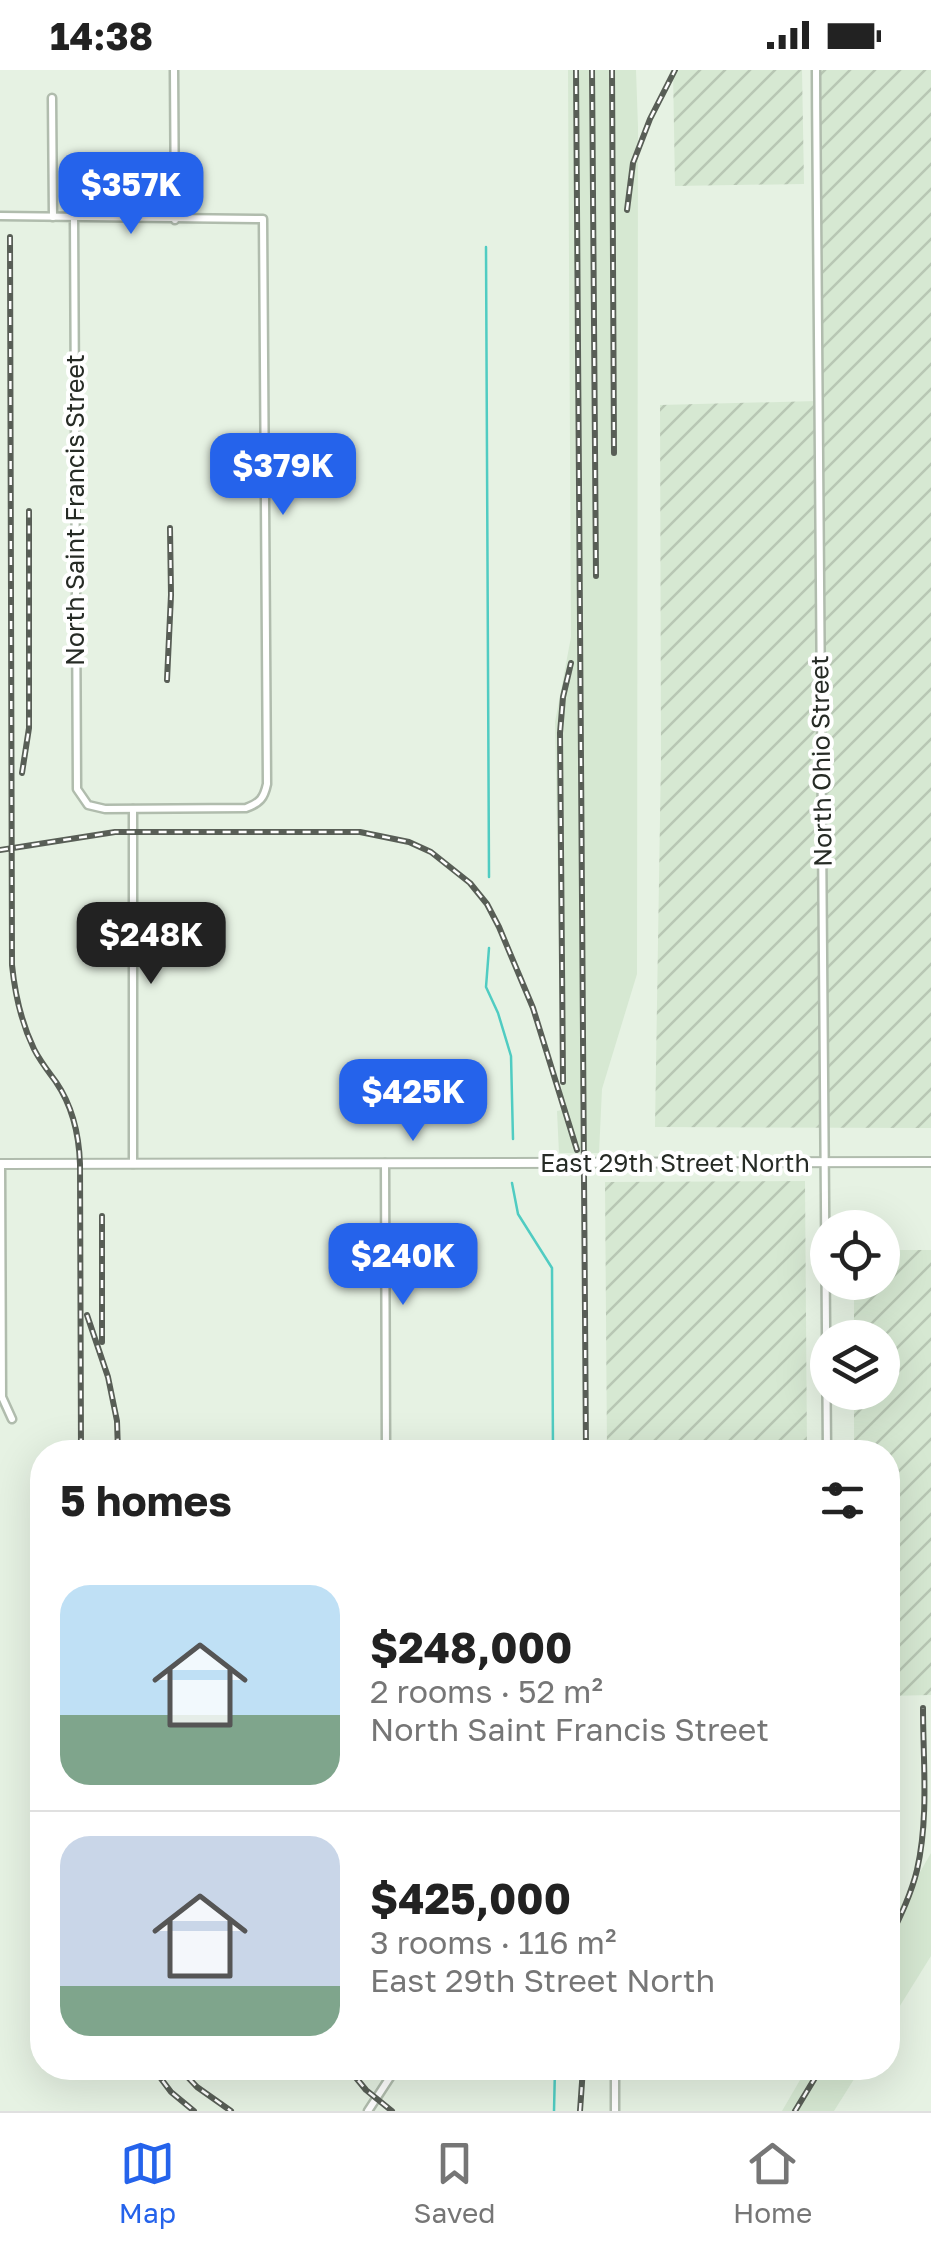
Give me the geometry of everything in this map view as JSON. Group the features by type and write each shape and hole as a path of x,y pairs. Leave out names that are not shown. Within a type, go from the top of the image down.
{"street":[{"path":"174,70 175,220"},
{"name":"North Ohio Street","path":"816,70 827,1440"},
{"path":"52,98 53,217"},
{"path":"0,216 262,219 266,784 260,802 246,808 133,809 132,1164"},
{"name":"North Saint Francis Street","path":"74,218 77,789 88,805 106,810 133,809"},
{"name":"East 29th Street North","path":"0,1164 931,1162"},
{"path":"384,1163 386,1440"},
{"path":"0,1164 2,1397 12,1419"},
{"path":"368,2111 388,2080"},
{"path":"615,2080 615,2111"}],"shaded area":[{"path":"568,70 636,70 638,127 637,974 602,1089 599,1153 559,1153 557,1111 562,1110 555,722 571,637"},
{"path":"673,70 802,70 804,184 675,186"},
{"path":"816,70 931,70 931,1128 655,1127 661,757 660,405 817,401"},
{"path":"805,1181 807,1440 607,1440 605,1182"},
{"path":"900,1250 931,1250 931,1695 900,1696 900,1440 854,1440 854,1410 900,1410 900,1320 854,1320 854,1300 900,1300"},
{"path":"931,1853 931,1956 900,2006 900,1907"},
{"path":"800,2080 853,2080 834,2111 782,2111"}],"waterway":[{"path":"486,247 489,877"},
{"path":"489,948 486,987 511,1056 513,1139"},
{"path":"512,1183 518,1214 552,1268 553,1440"},
{"path":"554,2111 555,2080"}],"railway":[{"path":"576,70 586,1440"},
{"path":"592,70 596,576"},
{"path":"612,70 614,453"},
{"path":"627,210 633,163 675,70"},
{"path":"10,237 12,965 26,1029 36,1053 67,1101 78,1142 81,1440"},
{"path":"22,773 29,728 29,511"},
{"path":"167,680 170,528"},
{"path":"563,1082 560,733 571,663"},
{"path":"0,850 115,832 360,832 409,842 431,852 470,883 499,927 533,1008 577,1150"},
{"path":"102,1216 102,1342"},
{"path":"87,1315 108,1377 118,1440"},
{"path":"900,1916 921,1850 923,1708"},
{"path":"162,2080 194,2111"},
{"path":"190,2080 231,2111"},
{"path":"358,2080 392,2111"},
{"path":"580,2111 582,2080"},
{"path":"795,2111 814,2080"}]}
